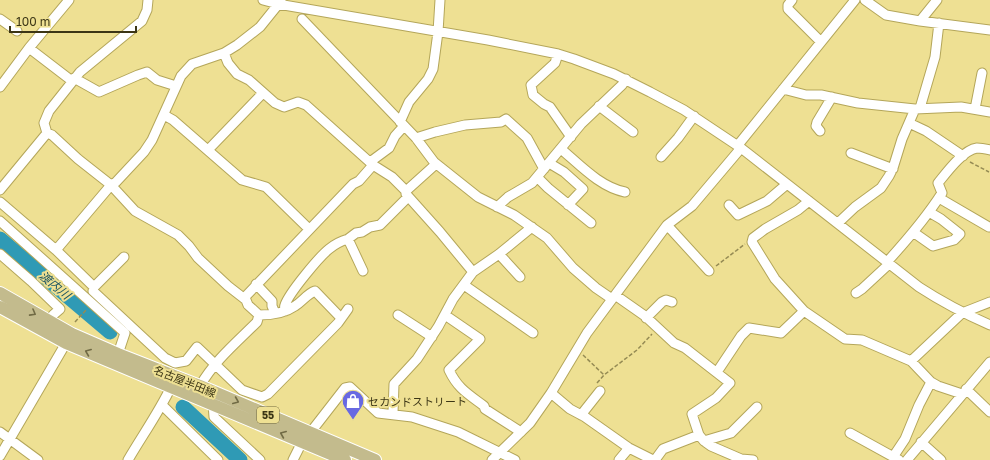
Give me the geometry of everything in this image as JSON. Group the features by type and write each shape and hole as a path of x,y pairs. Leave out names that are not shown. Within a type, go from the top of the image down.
{"main road":[{"name":"名古屋半田線","path":"0,293 72,334 118,354 200,386 306,438 345,460"},
{"name":"名古屋半田線","path":"0,307 66,343 171,387 306,438 375,460"}],"street":[{"path":"0,88 3,76 30,48 69,0"},
{"path":"148,0 147,10 142,21 80,72 49,111 44,123 47,133 52,135 78,159 111,185 135,211 178,235 203,263 228,286 244,298 248,305 259,315 285,311 294,307 309,293 315,291 342,318"},
{"path":"263,0 558,54 626,79 694,116 740,146 919,287 962,313 990,325"},
{"path":"244,298 353,184 359,181 371,163 389,148 402,124 409,102 431,74 433,69 438,32 440,0"},
{"path":"792,0 788,5 788,9 820,42"},
{"path":"492,460 500,454 530,423 587,333 667,225 692,206 820,42 855,0"},
{"path":"865,0 886,15 990,30"},
{"path":"920,21 937,0"},
{"path":"56,250 111,185 116,182 144,152 152,140 181,76 192,64 224,53 237,45 260,27 280,2"},
{"path":"0,19 17,31"},
{"path":"302,19 416,138 436,164 478,197 514,215 547,238 582,276 646,318 674,343 685,348 730,383 716,398 692,414 701,438 711,446 741,459 753,460"},
{"path":"838,223 855,207 881,188 893,169 908,123 918,109 935,56 938,23"},
{"path":"30,48 73,80 99,92 147,72 157,80 176,86"},
{"path":"224,53 228,64 237,74 249,80 275,103 284,107 298,102 306,105 371,163 392,178 473,272"},
{"path":"558,54 555,63 531,85 533,95 550,107 571,137"},
{"path":"975,109 982,73"},
{"path":"497,207 508,197 532,183 581,124 622,85 626,79"},
{"path":"783,89 806,95 832,97 858,104 918,109 961,107 990,112"},
{"path":"208,150 263,93"},
{"path":"820,131 816,126 817,122 832,97"},
{"path":"599,106 633,132"},
{"path":"164,115 173,120 242,180 266,187 309,229"},
{"path":"662,156 678,138 694,116"},
{"path":"416,138 465,125 501,122 506,119 527,138 547,166 564,172 583,188 568,205"},
{"path":"908,123 926,131 962,156"},
{"path":"0,190 47,133"},
{"path":"856,293 888,263 929,212 942,193 938,183 962,156 977,148 990,150"},
{"path":"560,149 597,179 616,190 625,192"},
{"path":"851,154 893,169"},
{"path":"285,311 284,306 293,291 328,250 338,243 370,227 380,225 436,164"},
{"path":"537,177 548,188 591,223"},
{"path":"729,205 738,216 767,201 787,184"},
{"path":"939,198 989,227"},
{"path":"809,201 798,210 765,229 753,238 752,242 775,279 804,311 845,339 862,340 911,361 938,386 964,392 990,412"},
{"path":"0,202 56,250 94,287 94,291 165,358 175,363 186,361 198,347 242,390 258,397 264,396 338,323 348,309"},
{"path":"913,232 933,246 954,240 960,234 929,212"},
{"path":"0,221 126,334 118,354"},
{"path":"667,225 709,271"},
{"path":"393,413 394,384 417,359 445,316 453,299 473,272 499,254 532,227"},
{"path":"348,239 363,271"},
{"path":"0,254 40,289 60,309 49,322"},
{"path":"499,254 520,277"},
{"path":"94,287 124,257"},
{"path":"256,284 272,301 272,306 275,313"},
{"path":"464,285 533,333"},
{"path":"646,318 662,302 666,300 672,302"},
{"path":"911,361 962,313 990,302"},
{"path":"716,372 741,336 749,328 780,333 804,311"},
{"path":"200,386 208,372 215,364 257,322 259,315"},
{"path":"398,315 432,337"},
{"path":"445,316 480,339 449,370 454,380 460,389 484,406 485,409 521,432"},
{"path":"0,456 66,343"},
{"path":"907,460 990,363"},
{"path":"850,433 896,458 919,405 932,382"},
{"path":"128,460 171,387"},
{"path":"293,460 306,438 345,388 350,387 378,413 393,413 412,417 458,432 500,454 515,460"},
{"path":"581,415 599,392"},
{"path":"550,393 570,409 629,448 654,460 663,449 701,438 731,433 757,407"},
{"path":"162,404 218,460"},
{"path":"213,404 214,417 260,460"},
{"path":"0,432 38,460"},
{"path":"921,442 941,460"},
{"path":"619,460 629,448"}],"path":[{"path":"962,156 989,172"},
{"path":"709,271 753,238"},
{"path":"75,322 92,303"},
{"path":"599,392 594,391 592,387 604,375 637,350 658,328"},
{"path":"577,350 604,375"}],"waterway":[{"name":"渡内川","path":"0,239 110,332"},
{"name":"渡内川","path":"183,407 240,460"}],"place":[{"name":"セカンドストリート","path":"353,420"}]}
